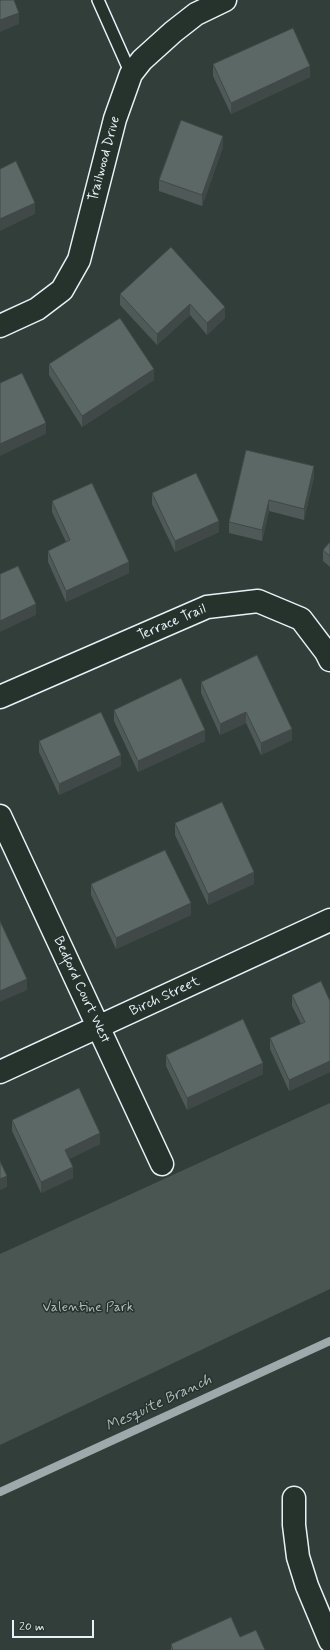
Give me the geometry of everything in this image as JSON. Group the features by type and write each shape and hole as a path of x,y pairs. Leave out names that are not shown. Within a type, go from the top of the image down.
{"street":[{"name":"Trailwood Drive","path":"0,326 37,309 62,290 79,260 115,119 131,74 142,60 172,32 196,14 225,0"},
{"name":"Terrace Trail","path":"0,697 207,607 258,601 301,619 326,652 330,660"},
{"name":"Bedford Court West","path":"0,816 162,1164"},
{"name":"Birch Street","path":"0,1072 99,1028 330,920"},
{"path":"294,1498 294,1525 298,1557 307,1586 330,1641"}],"lane":[{"path":"98,0 131,74"}],"green space":[{"name":"Valentine Park","path":"330,1103 330,1289 0,1445 0,1254"}],"building":[{"path":"0,0 14,0 19,13 0,20"},
{"path":"293,28 310,66 231,103 213,64"},
{"path":"181,120 223,136 202,195 159,180"},
{"path":"16,161 35,203 0,219 0,169"},
{"path":"171,247 225,307 207,323 190,304 157,334 120,294"},
{"path":"120,318 154,369 82,416 49,364"},
{"path":"22,373 46,423 0,444 0,383"},
{"path":"246,450 314,466 304,509 269,500 262,530 229,522"},
{"path":"196,473 219,521 175,541 152,493"},
{"path":"92,483 129,562 66,591 48,551 70,540 52,501"},
{"path":"330,542 330,556 323,550"},
{"path":"18,566 36,604 0,621 0,574"},
{"path":"257,655 292,729 261,743 246,712 220,724 201,682"},
{"path":"181,678 205,730 138,761 114,710"},
{"path":"101,712 121,755 59,784 39,741"},
{"path":"222,802 254,872 208,894 175,823"},
{"path":"165,850 191,903 116,938 91,884"},
{"path":"0,921 27,979 0,991"},
{"path":"321,981 330,1001 330,1061 289,1080 270,1038 305,1022 292,995"},
{"path":"243,1019 263,1063 187,1098 166,1055"},
{"path":"79,1088 100,1133 65,1150 73,1167 41,1182 12,1120"},
{"path":"0,1161 7,1176 0,1179"},
{"path":"231,1617 240,1637 256,1630 265,1650 173,1650 171,1644"}],"waterway":[{"name":"Mesquite Branch","path":"0,1492 330,1341"}]}
